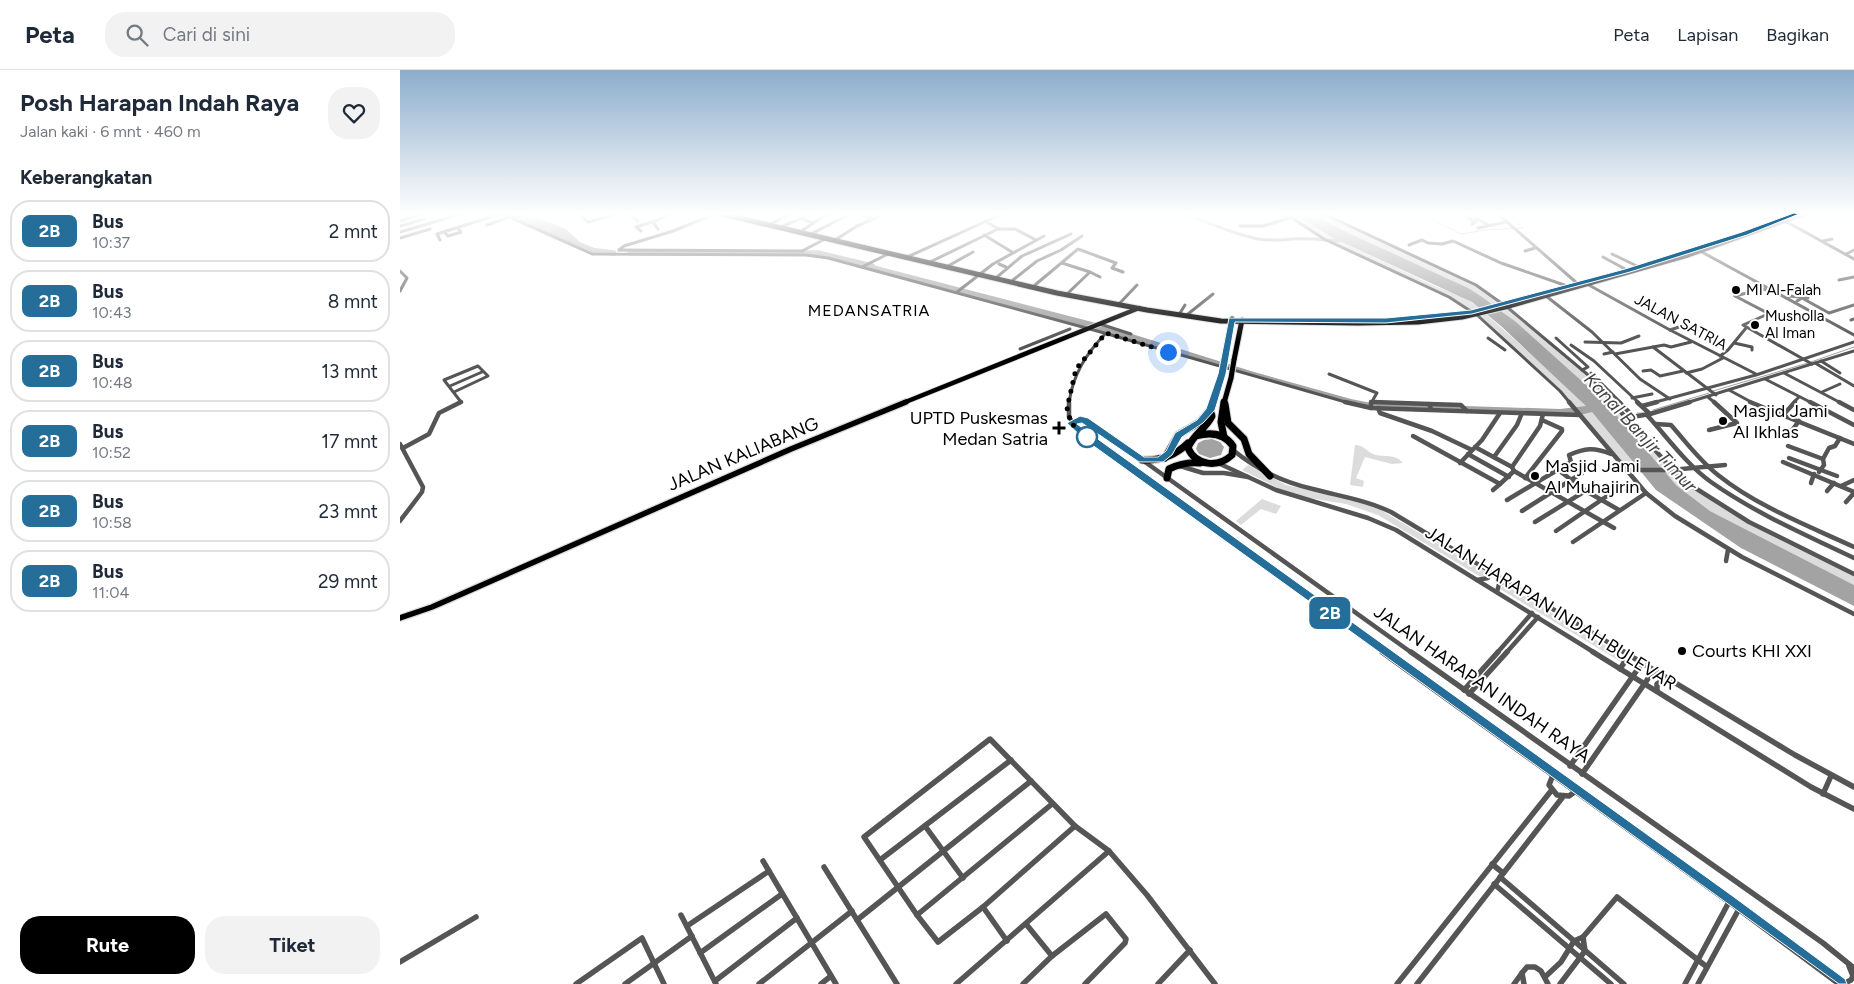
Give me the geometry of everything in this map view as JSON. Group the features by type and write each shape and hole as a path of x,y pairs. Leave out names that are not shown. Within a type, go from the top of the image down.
{"highway":[{"path":"900,257 1136,308 1231,322"},
{"path":"1504,306 1673,257"},
{"path":"1242,323 1436,320 1546,296 1679,257"},
{"path":"906,258 997,276 1037,287"},
{"path":"1050,290 1119,304 1242,323 1386,320 1475,313"},
{"path":"1165,458 1178,435 1200,422 1210,410 1222,374 1231,322"},
{"path":"1224,437 1221,412 1225,404 1242,323"},
{"path":"1225,404 1228,423 1244,439 1249,454 1270,476"},
{"path":"1142,460 1153,461 1182,451 1209,423 1212,416 1210,410"},
{"path":"1167,478 1166,474 1170,468 1184,462 1218,464 1229,458 1233,450 1231,443 1224,437 1210,433 1196,436"},
{"path":"1189,443 1188,448 1192,456 1203,463"}],"main road":[{"path":"1136,308 1143,308"},
{"name":"JALAN KALIABANG","path":"400,618 432,607 748,467 1136,308"}],"street":[{"path":"824,257 960,290 1091,328 1111,332 1354,405 1430,407"},
{"path":"862,267 883,257"},
{"path":"930,262 941,257"},
{"path":"948,266 965,257"},
{"path":"960,290 1005,257"},
{"path":"997,276 1006,267 1023,257"},
{"path":"1013,280 1037,261 1046,257"},
{"path":"1037,287 1068,257"},
{"path":"1099,257 1116,263 1112,268 1123,272"},
{"path":"1363,257 1449,297 1475,313 1547,379 1579,414 1613,456 1628,470 1646,494 1675,516 1728,550 1854,614"},
{"path":"1414,257 1476,286 1504,306 1589,374 1634,416"},
{"path":"1486,257 1570,287"},
{"path":"1545,257 1578,284"},
{"path":"1603,257 1627,270"},
{"path":"1618,257 1639,267"},
{"path":"1714,257 1854,334"},
{"path":"1714,257 1854,334"},
{"path":"1062,263 1100,277"},
{"path":"999,264 1006,267"},
{"path":"400,271 408,278 400,291"},
{"path":"1068,293 1090,272"},
{"path":"1839,280 1854,277"},
{"path":"1119,304 1137,284"},
{"name":"JALAN SATRIA","path":"1587,284 1691,342 1853,423"},
{"path":"1775,292 1763,289 1734,296 1781,320"},
{"path":"1188,314 1213,294"},
{"path":"1546,296 1605,343 1640,379 1670,400"},
{"path":"1787,297 1808,298"},
{"path":"1797,301 1802,298"},
{"path":"1802,298 1829,313 1854,305"},
{"path":"1180,313 1185,305"},
{"path":"1643,371 1651,370 1660,376 1702,369 1722,357 1746,328 1744,324 1768,314"},
{"path":"1100,324 1111,332 1131,334"},
{"path":"1670,330 1682,326"},
{"path":"1746,328 1854,386"},
{"path":"1020,349 1070,329"},
{"path":"1089,423 1081,419 1071,423 1067,408 1076,369 1111,332"},
{"path":"1585,342 1621,343 1639,336"},
{"path":"1488,338 1506,350 1513,348"},
{"path":"1556,338 1588,367 1582,370"},
{"path":"1604,354 1664,345 1671,347 1691,342"},
{"path":"1626,418 1648,414 1708,397 1712,392 1756,375 1854,342"},
{"path":"1036,343 1041,347"},
{"path":"1734,343 1752,346 1752,350"},
{"path":"1571,345 1604,370 1643,407 1695,468 1711,482 1761,513 1854,558"},
{"path":"1653,347 1712,392"},
{"path":"1643,407 1670,400 1728,390 1854,351"},
{"path":"1821,361 1840,373"},
{"path":"400,521 422,492 423,487 401,446 429,434 440,413 461,403 444,380 477,366 488,376 454,392"},
{"path":"1589,374 1604,370"},
{"path":"450,386 482,372"},
{"path":"1784,373 1854,410"},
{"path":"1330,374 1376,392 1378,394 1371,405"},
{"path":"1589,374 1670,470 1692,487 1725,509 1766,532 1854,574"},
{"path":"1822,392 1840,384"},
{"path":"1728,390 1750,402 1784,414 1854,444"},
{"path":"1632,398 1652,394"},
{"path":"1708,397 1737,423 1708,430"},
{"path":"1784,414 1798,397"},
{"path":"1371,405 1378,408 1462,405 1467,409 1500,413 1579,414"},
{"path":"1378,408 1380,413 1432,430 1494,457 1550,493 1614,528"},
{"path":"1460,463 1498,419 1500,413"},
{"path":"1494,457 1517,425 1522,413"},
{"path":"1493,490 1509,476 1533,438 1543,414"},
{"path":"1525,478 1563,430 1542,420"},
{"path":"1790,433 1799,421"},
{"name":"JALAN HARAPAN INDAH RAYA","path":"1071,423 1553,775 1739,908 1839,984"},
{"path":"1077,429 1089,423"},
{"name":"JALAN HARAPAN INDAH RAYA","path":"1089,423 1570,766 1823,943 1854,968"},
{"path":"1656,424 1671,425 1720,478 1767,506 1854,547"},
{"path":"1413,436 1500,484"},
{"path":"1812,483 1824,463 1823,458 1830,447 1835,446 1840,438"},
{"path":"1788,446 1823,458"},
{"path":"1507,500 1571,462 1569,455 1586,447 1596,448 1613,456"},
{"name":"JALAN HARAPAN INDAH BULEVAR","path":"1233,450 1270,476 1302,487 1357,498 1380,506 1508,580 1830,778 1854,788"},
{"path":"1468,454 1509,476"},
{"path":"1789,458 1837,476"},
{"path":"1784,462 1816,474 1854,493 1846,502"},
{"name":"JALAN HARAPAN INDAH BULEVAR","path":"1218,464 1241,471 1287,494 1360,514 1407,536 1633,677 1854,809"},
{"path":"1628,470 1670,470 1725,465"},
{"path":"1170,468 1179,466 1203,473 1230,474 1254,479"},
{"path":"1557,469 1586,491 1619,510"},
{"path":"1522,511 1582,473"},
{"path":"1841,486 1854,480"},
{"path":"1827,491 1834,483"},
{"path":"1535,522 1596,485"},
{"path":"1556,531 1610,494"},
{"path":"1573,542 1646,494"},
{"path":"1726,561 1728,550"},
{"path":"1477,580 1488,578 1487,568"},
{"path":"1497,592 1499,584 1508,580"},
{"path":"1466,692 1532,613"},
{"path":"1466,692 1538,617"},
{"path":"1620,669 1629,655"},
{"path":"1570,766 1642,663"},
{"path":"1582,774 1654,670"},
{"path":"1658,691 1657,684 1666,678"},
{"path":"1075,826 983,906 938,942 917,915 864,837 988,739 992,740 1075,826 1109,851 1190,950 1215,984"},
{"path":"880,860 1011,760"},
{"path":"1553,775 1549,785 1551,791 1562,798"},
{"path":"1824,791 1830,778"},
{"path":"857,920 1031,781"},
{"path":"1397,984 1551,791"},
{"path":"1417,984 1562,798 1573,796 1576,791"},
{"path":"917,915 1052,804"},
{"path":"925,826 963,878"},
{"path":"956,984 1109,851"},
{"path":"764,862 836,984"},
{"path":"1492,864 1574,941 1624,984"},
{"path":"824,867 897,984"},
{"path":"687,926 769,871"},
{"path":"1494,884 1612,984"},
{"path":"700,953 782,894"},
{"path":"1514,984 1527,967 1532,966 1537,968 1547,980 1574,941 1583,938 1618,898 1708,967"},
{"path":"1685,984 1729,902"},
{"path":"983,906 1007,941"},
{"path":"1698,984 1739,908"},
{"path":"759,984 852,911"},
{"path":"1024,984 1052,956 1104,914 1108,916 1126,939 1125,943 1085,984"},
{"path":"681,915 716,983 797,918"},
{"path":"400,962 476,917"},
{"path":"1026,924 1052,956"},
{"path":"625,984 692,936"},
{"path":"576,984 642,938 664,984"},
{"path":"1560,984 1582,958 1585,951 1583,938"},
{"path":"1158,984 1190,950"},
{"path":"1832,978 1845,983 1851,980 1852,971 1845,961"},
{"path":"1522,973 1524,984"},
{"path":"821,984 831,976"}],"shaded area":[{"path":"1363,257 1373,257 1437,287 1464,297 1482,310 1472,312 1464,306"},
{"path":"1374,257 1400,257 1468,288 1482,297 1516,322 1594,392 1676,485 1710,511 1854,585 1854,606 1741,548 1656,490 1592,412 1580,415 1371,408 862,267 869,264 1100,324 1254,372 1371,403 1560,409 1586,406 1501,326 1472,302"},
{"path":"1399,257 1415,257 1476,285 1504,305 1496,307 1474,293"},
{"path":"1506,308 1587,374 1671,470 1713,501 1854,574 1854,585 1710,511 1676,485 1594,392 1502,311"},
{"path":"1484,312 1590,409 1639,470 1626,470 1560,391 1476,314"},
{"path":"1212,439 1220,442 1224,447 1221,455 1210,458 1199,454 1196,449 1198,443"},
{"path":"1355,445 1363,447 1373,454 1396,458 1403,463 1392,464 1365,457 1356,478 1364,481 1363,487 1350,485"},
{"path":"1248,465 1286,485 1350,499 1379,509 1487,573 1482,577 1479,576 1378,515 1346,504 1309,498 1280,489 1242,470"},
{"path":"1262,499 1281,506 1276,514 1261,509 1241,525 1236,521"},
{"path":"1505,584 1624,657 1623,660 1621,662 1500,589"}],"waterway":[{"path":"833,257 872,266"},
{"path":"1811,362 1854,347"},
{"path":"1713,391 1808,363"},
{"path":"1653,410 1709,393"},
{"name":"Kanal Banjir Timur","path":"1637,413 1645,413"}],"bus line":[{"name":"2B","path":"1669,257 1511,303 1472,312 1386,320 1232,319 1222,374 1210,410 1200,422 1178,435 1169,453 1160,460 1142,460 1085,420 1080,419 1071,423 1087,437 1784,942 1839,984"}],"place":[{"name":"MI Al-Falah","path":"1736,290"},
{"name":"Musholla Al Iman","path":"1755,325"},
{"name":"Masjid Jami Al Ikhlas","path":"1723,421"},
{"name":"UPTD Puskesmas Medan Satria","path":"1059,428"},
{"name":"Masjid Jami Al Muhajirin","path":"1535,476"},
{"name":"Courts KHI XXI","path":"1682,651"}],"district":[{"name":"MEDANSATRIA","path":"869,310"}],"route":[{"path":"1087,437 1071,423 1067,408 1076,369 1106,333 1168,352"}]}
